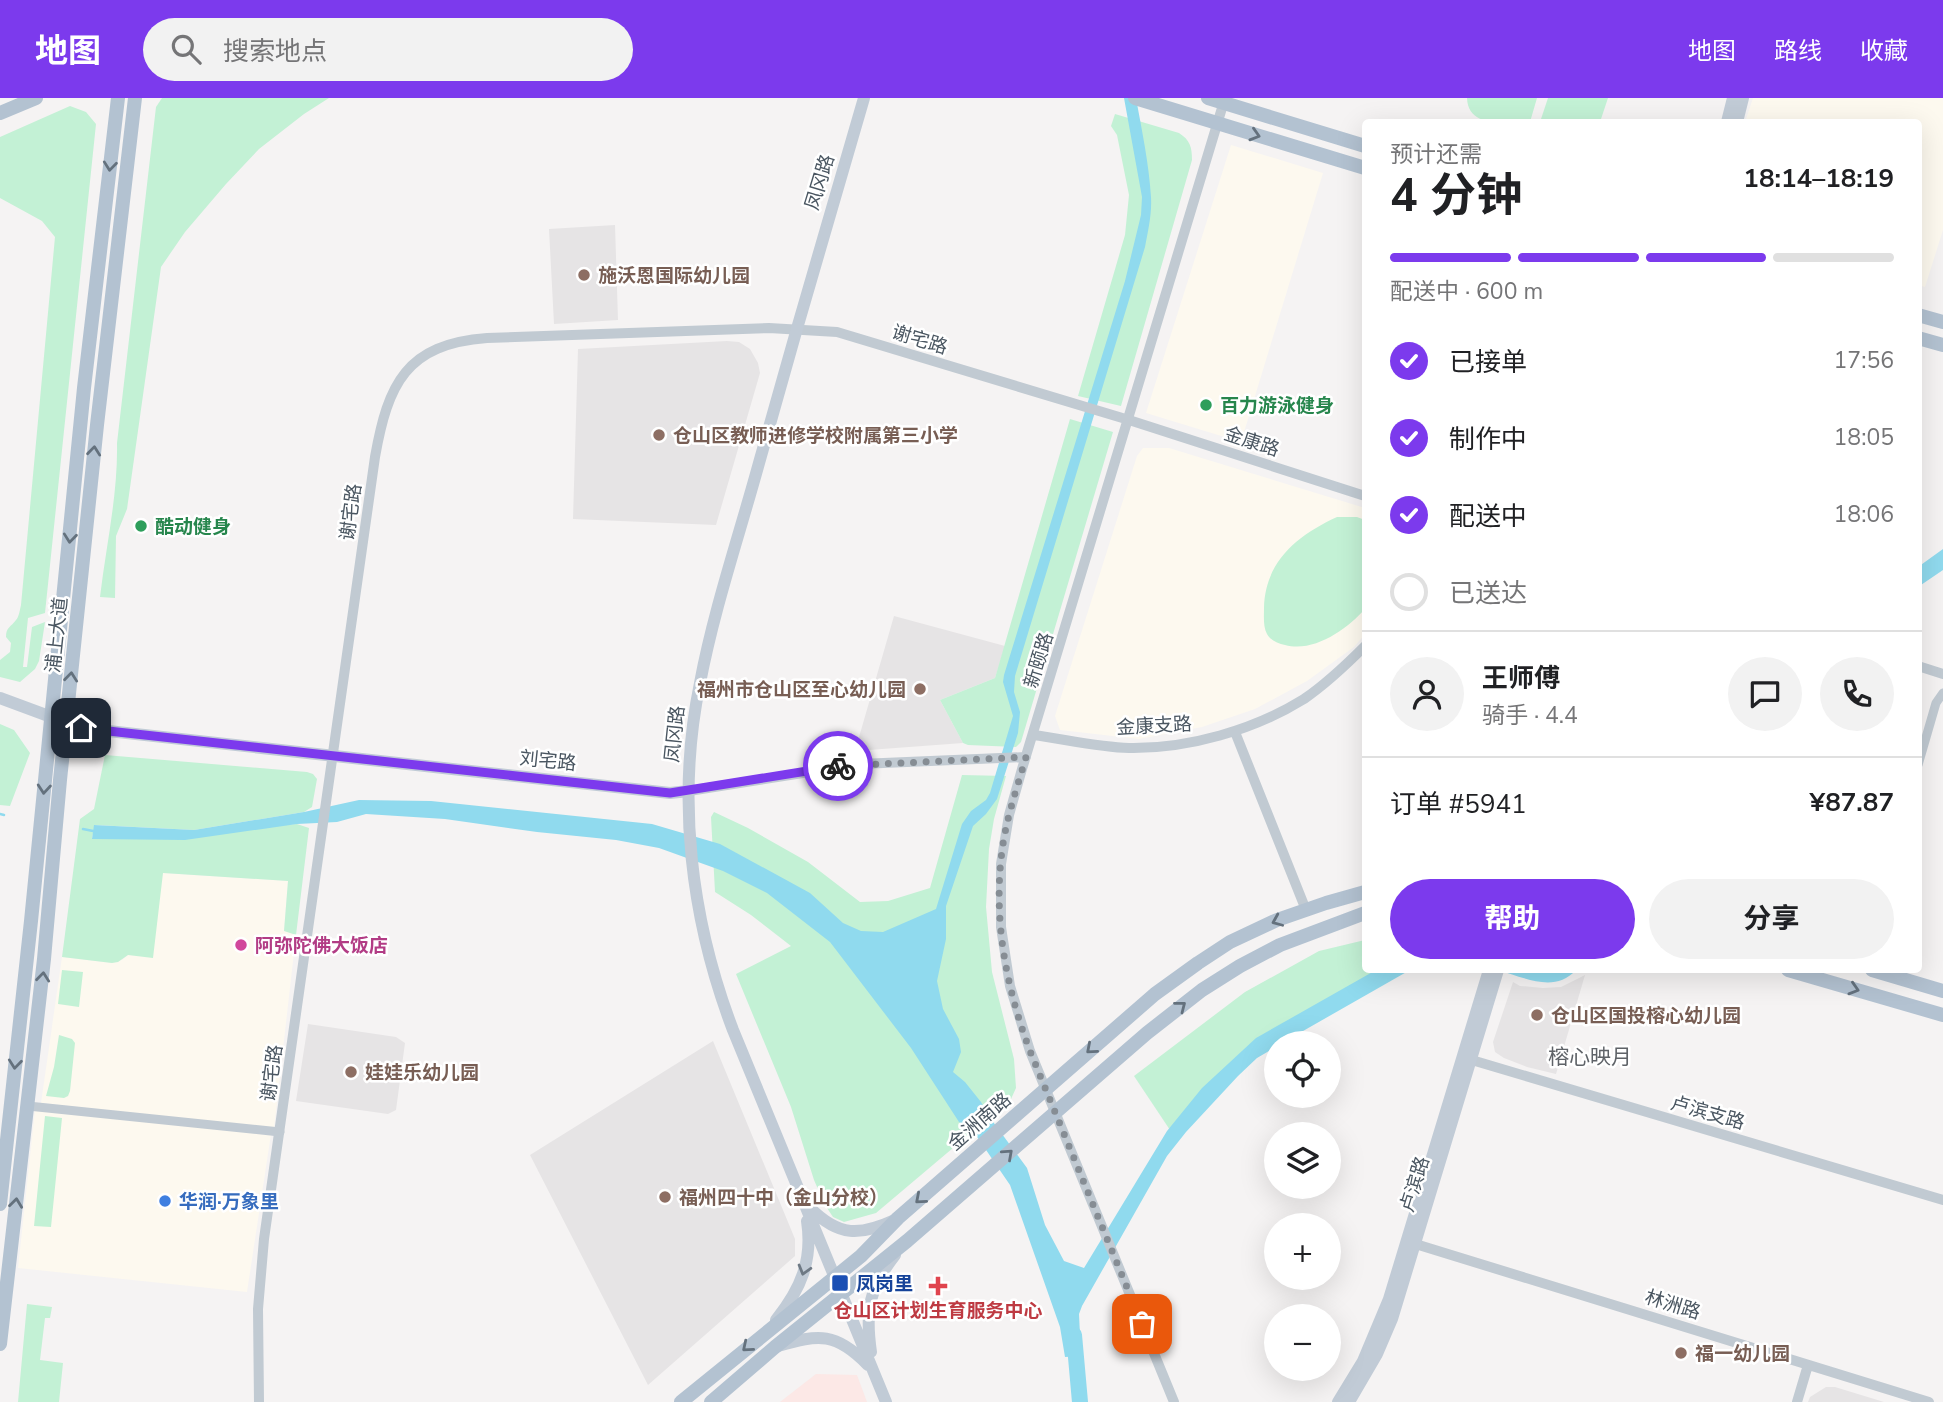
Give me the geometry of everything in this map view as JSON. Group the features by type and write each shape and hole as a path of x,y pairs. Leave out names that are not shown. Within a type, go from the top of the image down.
{"main road":[{"path":"0,113 36,98"},
{"name":"浦上大道","path":"0,1204 118,98"},
{"name":"浦上大道","path":"0,1344 44,959 97,425 135,98"},
{"name":"凤冈路","path":"864,98 796,328 704,663 694,718 689,791 692,863 705,941 725,1008 886,1402"},
{"path":"1208,98 1224,100 1362,145"},
{"path":"1728,119 1733,98"},
{"path":"1738,119 1743,98"},
{"path":"1139,99 1362,167"},
{"path":"1922,315 1943,322"},
{"path":"1922,339 1943,345"},
{"name":"刘宅路","path":"0,698 81,728 670,793 689,791"},
{"name":"金洲南路","path":"681,1402 861,1256 898,1218 1155,994 1230,942 1306,910 1362,893"},
{"path":"712,1402 841,1292 907,1241 1166,1018 1221,977 1280,945 1362,914"},
{"path":"1467,1058 1488,973"},
{"name":"卢滨路","path":"1349,1402 1385,1336 1467,1058 1497,973"},
{"path":"1798,973 1943,1016"},
{"path":"1882,973 1943,991"},
{"path":"805,1203 819,1217 846,1231 872,1230 898,1218"},
{"path":"768,1330 788,1305 804,1274 809,1247 805,1203"},
{"path":"873,1370 867,1326 872,1295 884,1269 907,1241"},
{"path":"1338,1402 1363,1361 1376,1333 1411,1242"},
{"path":"775,1347 802,1339 832,1338 853,1349 873,1370"}],"street":[{"name":"新颐路","path":"1174,1402 1019,1021 1006,971 1000,919 1002,851 1026,757 1224,100"},
{"name":"谢宅路","path":"260,1402 257,1361 258,1308 264,1239 332,756 380,426 394,387 410,367 437,349 473,339 796,328 837,332 1129,420"},
{"name":"金康路","path":"1129,420 1362,495"},
{"name":"金康支路","path":"1033,735 1128,748 1193,742 1235,732 1303,699 1336,674 1362,649"},
{"path":"1922,667 1943,674"},
{"path":"1922,752 1937,703 1943,693"},
{"path":"1235,732 1306,910"},
{"name":"刘宅路","path":"689,791 847,765 1026,757"},
{"name":"卢滨支路","path":"1467,1058 1943,1200"},
{"path":"28,1106 280,1132"},
{"name":"林洲路","path":"1411,1242 1928,1402"},
{"path":"1797,1402 1808,1365"}],"shaded area":[{"path":"1753,98 1943,98 1943,230 1925,287 1922,286 1922,119 1746,119"},
{"path":"1231,145 1323,173 1241,442 1146,413"},
{"name":"施沃恩国际幼儿园","path":"615,225 618,320 554,324 549,229"},
{"name":"仓山区教师进修学校附属第三小学","path":"739,342 750,349 760,373 716,525 573,519 578,349"},
{"path":"1143,448 1169,448 1362,507 1362,638 1354,647 1307,681 1255,709 1202,727 1139,739 1060,730 1055,716 1137,456"},
{"name":"福州市仓山区至心幼儿园","path":"894,616 1005,646 995,678 940,700 963,743 855,751"},
{"path":"163,873 288,881 284,930 296,935 274,1128 41,1103 62,957 112,963 122,960 128,955"},
{"name":"仓山区国投榕心幼儿园","path":"1585,975 1556,1074 1527,1067 1495,1052 1493,1042 1513,982 1520,986 1561,987"},
{"name":"娃娃乐幼儿园","path":"308,1024 396,1037 405,1043 396,1110 388,1114 296,1101"},
{"name":"福州四十中（金山分校）","path":"713,1041 795,1239 795,1256 648,1385 530,1155"},
{"path":"35,1110 271,1134 247,1292 18,1268"},
{"path":"816,1374 857,1375 867,1402 780,1402"},
{"path":"1826,1387 1835,1387 1884,1402 1808,1402 1810,1397"}],"green space":[{"path":"162,98 329,98 259,149 185,232 161,267 127,509 116,536 115,598 100,597 114,501 117,443 156,107"},
{"path":"1467,98 1537,98 1531,119 1482,119 1474,115"},
{"path":"1548,98 1608,98 1601,119 1541,119"},
{"path":"70,106 86,112 96,124 45,613 28,618 23,667 27,667 32,627 45,622 39,661 35,669 20,682 0,677 0,660 10,652 11,643 6,634 17,619 21,605 55,237 42,221 0,198 0,137"},
{"path":"1115,114 1179,133 1186,138 1192,151 1192,160 1121,406 1078,396 1125,235 1129,195 1117,135 1111,126"},
{"path":"1070,419 1113,432 1021,742 1016,747 968,745 963,743 940,700 995,678"},
{"path":"1337,517 1362,519 1362,612 1329,638 1307,646 1285,645 1271,638 1265,628 1264,608 1270,576 1277,563 1297,541"},
{"path":"0,724 14,730 30,753 10,806 0,805"},
{"path":"105,755 313,774 317,779 312,807 304,812 194,830 95,825 92,838 297,824 309,828 296,935 284,931 288,881 163,873 153,958 128,955 112,963 62,957 80,819 94,809"},
{"path":"962,775 1006,776 989,849 986,907 992,972 1014,1059 1016,1088 1011,1099 876,1213 844,1222 833,1217 814,1180 791,1107 736,974 791,946 751,915 715,892 711,817 714,812 808,862 860,902 888,901 930,888"},
{"path":"1362,941 1362,973 1375,973 1312,1010 1287,1031 1264,1031 1264,1051 1170,1130 1134,1076 1245,992 1319,951"},
{"path":"62,970 83,972 79,1007 58,1004"},
{"path":"59,1035 72,1039 75,1043 70,1091 64,1098 46,1096"},
{"path":"45,1116 62,1118 51,1227 34,1226"},
{"path":"27,1304 52,1307 50,1318 45,1318 40,1360 63,1363 59,1402 18,1402"}],"water":[{"path":"1124,98 1136,98 1145,148 1151,203 1145,247 1015,676 1014,692 1020,712 1018,733 997,799 973,826 946,906 946,939 937,981 943,1009 959,1039 961,1052 953,1072 981,1102 1027,1168 1045,1225 1064,1261 1084,1268 1167,1131 1202,1088 1264,1033 1264,1054 1238,1076 1167,1156 1082,1306 1079,1314 1081,1356 1065,1357 1060,1327 1010,1185 971,1128 959,1122 911,1048 830,942 767,893 723,871 659,848 616,840 445,819 366,814 337,822 297,824 185,840 92,839 94,825 194,830 359,800 431,801 652,824 720,844 810,893 843,923 861,931 883,932 936,909 962,824 990,793 1013,716 1003,682 1004,675 1125,281 1141,215 1142,197"},
{"path":"1943,549 1943,570 1922,584 1922,564"},
{"path":"1371,973 1405,973 1303,1031 1268,1031"},
{"path":"1507,973 1572,973 1558,981 1538,982"}],"waterway":[{"path":"0,814 4,815"},
{"path":"83,829 93,831"},
{"path":"1074,1335 1080,1402"}],"way so far":[{"path":"838,766 1026,757 1002,851 999,897 1006,971 1030,1051 1142,1324"}],"place":[{"name":"施沃恩国际幼儿园","path":"584,275"},
{"name":"百力游泳健身","path":"1206,405"},
{"name":"仓山区教师进修学校附属第三小学","path":"659,435"},
{"name":"酷动健身","path":"141,526"},
{"name":"福州市仓山区至心幼儿园","path":"920,689"},
{"name":"阿弥陀佛大饭店","path":"241,945"},
{"name":"仓山区国投榕心幼儿园","path":"1537,1015"},
{"name":"娃娃乐幼儿园","path":"351,1072"},
{"name":"福州四十中（金山分校）","path":"665,1197"},
{"name":"华润·万象里","path":"165,1201"},
{"name":"凤岗里","path":"840,1283"},
{"name":"仓山区计划生育服务中心","path":"938,1286"},
{"name":"福一幼儿园","path":"1681,1353"}],"district":[{"name":"榕心映月","path":"1590,1057"}],"route":[{"path":"81,728 670,793 838,766"}]}
